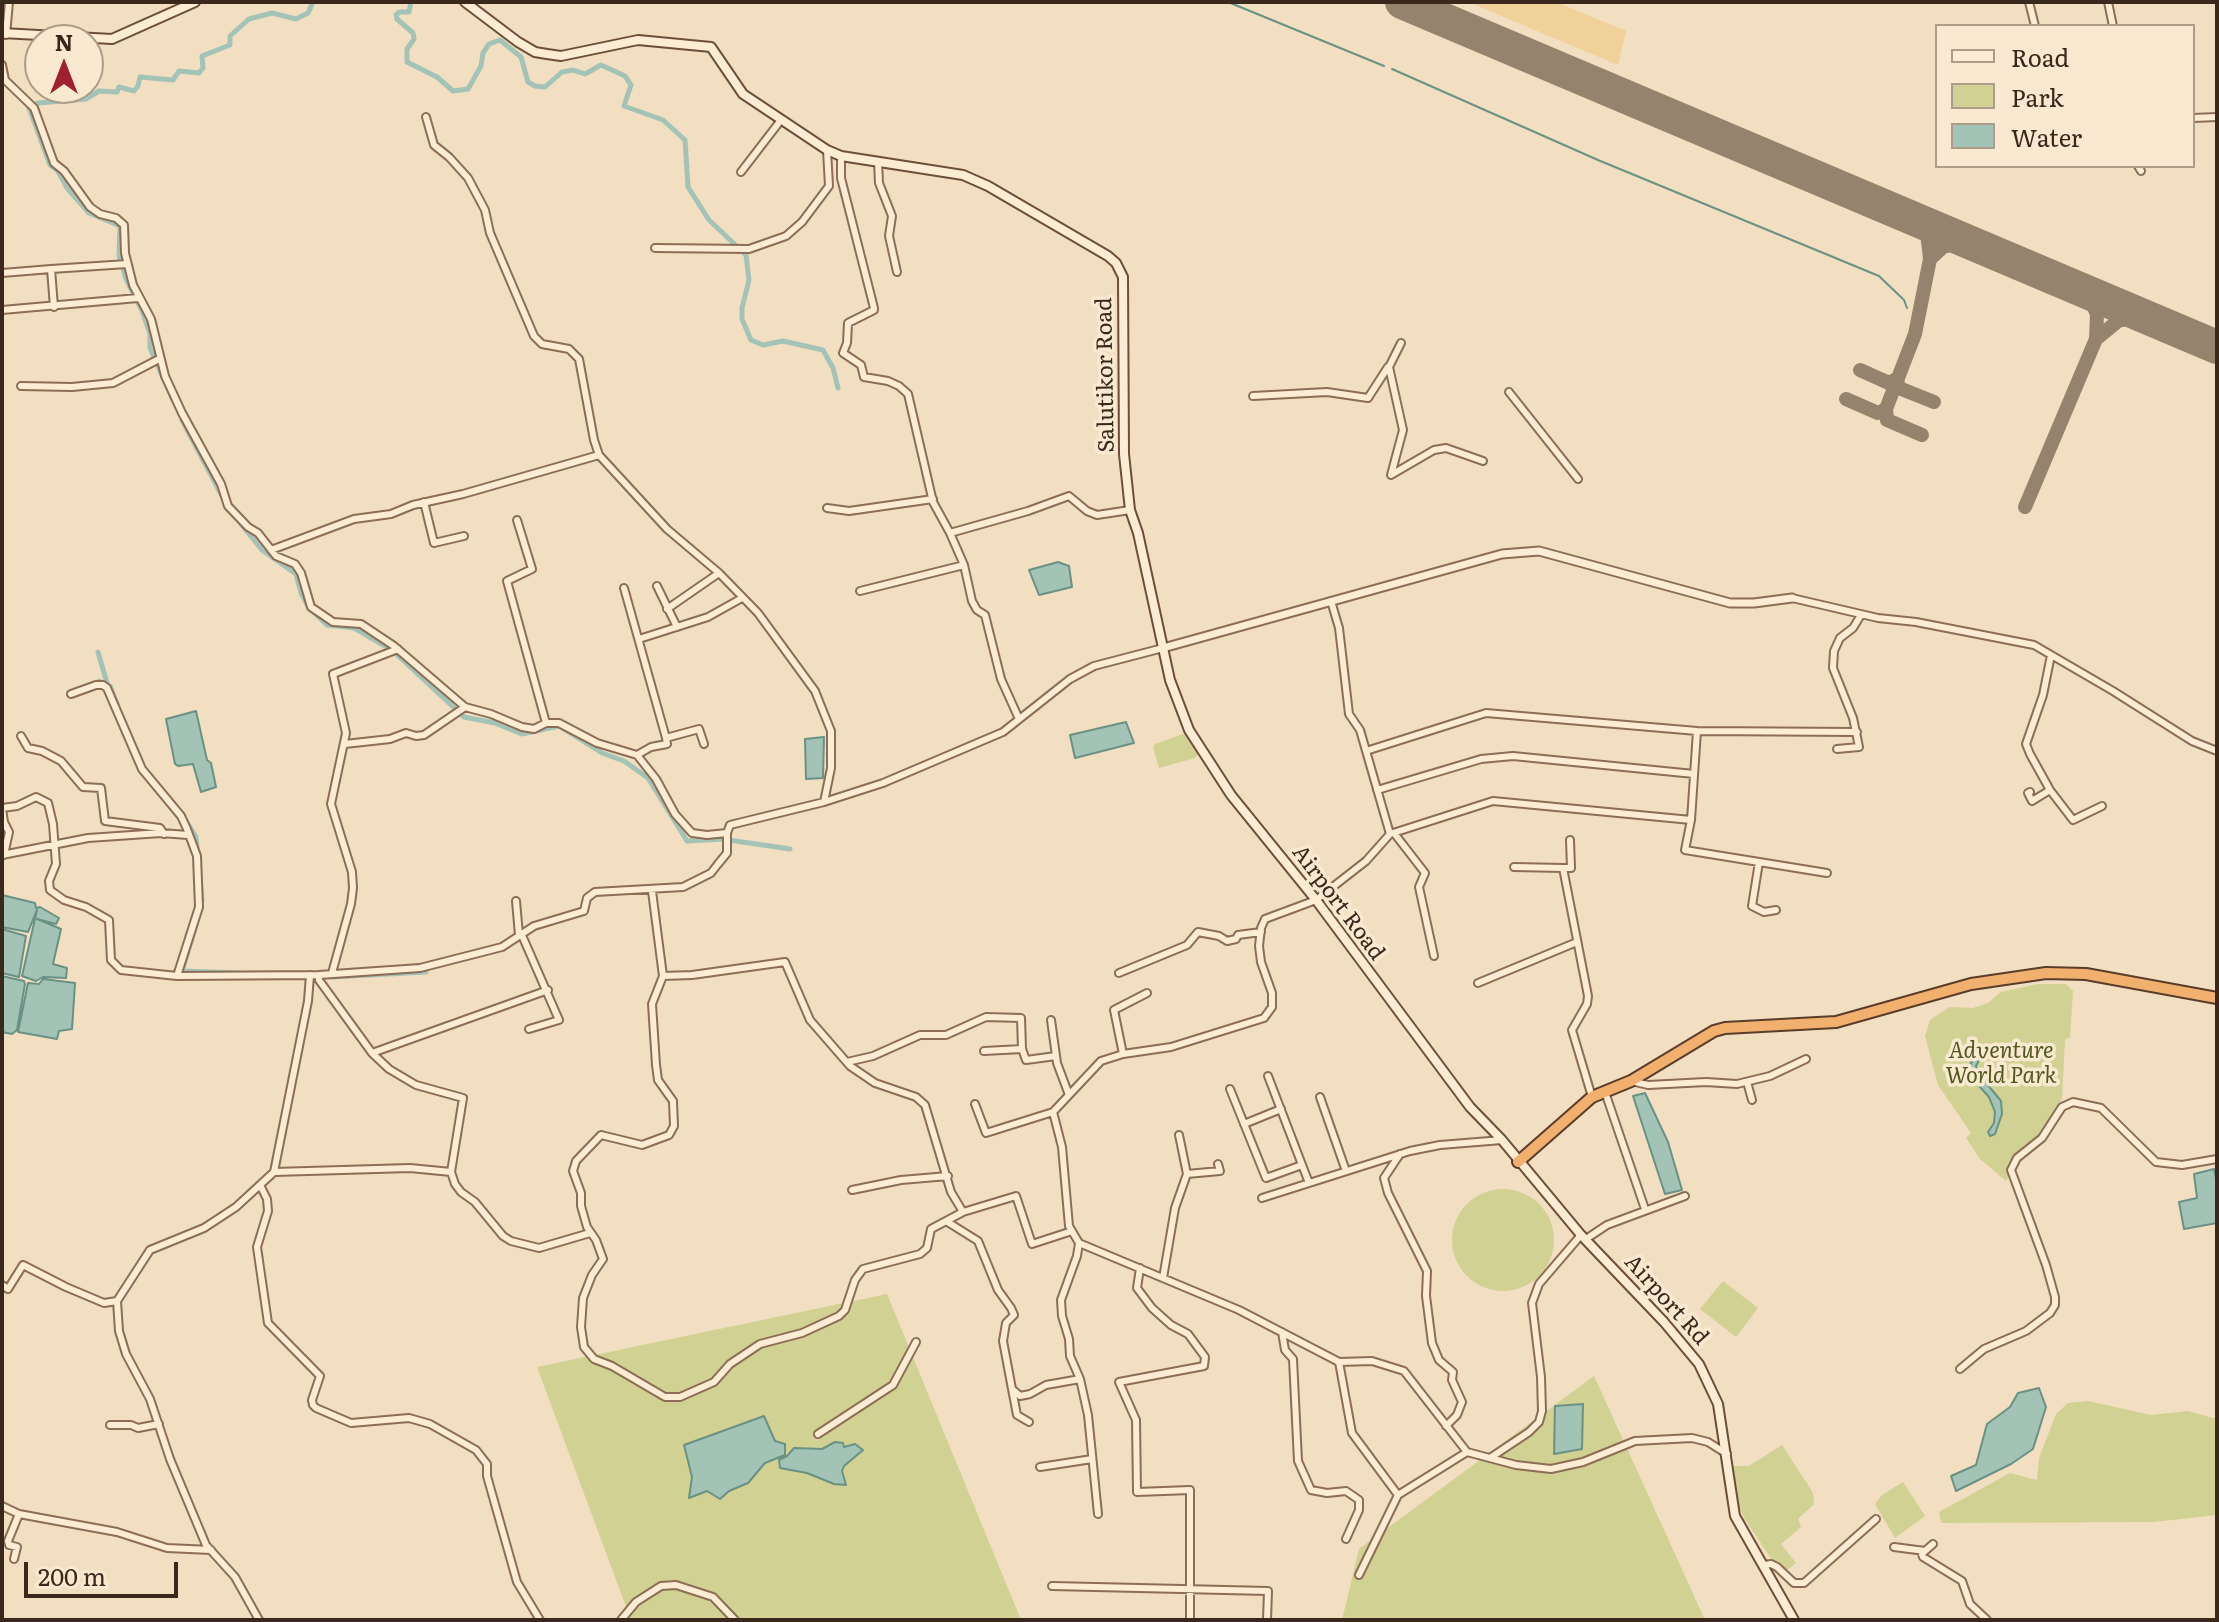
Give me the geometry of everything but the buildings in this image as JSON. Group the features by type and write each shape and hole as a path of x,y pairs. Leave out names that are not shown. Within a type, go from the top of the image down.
{"highway":[{"path":"1518,1162 1592,1097 1631,1081 1714,1031 1725,1028 1836,1022 1945,991 2046,973 2086,974 2217,998"}],"main road":[{"path":"4,34 112,39 195,2"},
{"name":"Salutikor Road","path":"465,2 535,52 561,56 638,40 711,47 743,94 827,150 841,156 948,171 977,180 1108,256 1123,277 1124,454 1130,510 1138,533 1163,648"},
{"name":"Airport Road","path":"1163,648 1179,709 1231,795 1316,900 1452,1084 1518,1162"},
{"name":"Airport Rd","path":"1518,1162 1699,1364 1718,1404 1735,1516 1794,1620"}],"street":[{"path":"4,34 9,2"},
{"path":"2029,2 2034,24"},
{"path":"2108,2 2113,24"},
{"path":"2,65 5,80 32,106 54,163 64,171 90,207 100,214 116,218 124,225 127,264 138,298 151,319 159,359 182,413 221,484 228,506 258,533 276,556 295,564 301,573 311,607 341,624 361,624 464,709 491,714 534,729 546,723 569,726 597,743 637,755 656,779 675,814 692,833 727,833"},
{"path":"426,117 434,145 468,178 485,210 490,233 534,336 542,344 569,349 579,359 599,455 667,529 719,573 758,613 815,691 831,731 831,768 824,802"},
{"path":"2195,118 2217,117"},
{"path":"741,172 781,120"},
{"path":"655,248 749,249 786,236 802,222 829,186 827,150"},
{"path":"841,156 841,178 874,308 848,323 843,353 861,365 864,377 888,381 908,394 933,499 964,565 972,601 977,610 985,615 1001,679 1019,719"},
{"path":"878,161 879,183 892,216 889,236 897,272"},
{"path":"2,273 127,264"},
{"path":"51,269 54,307"},
{"path":"2,310 138,298"},
{"path":"1253,396 1327,392 1368,398 1401,343"},
{"path":"21,386 72,387 113,383 159,359"},
{"path":"1389,367 1403,430 1391,475 1434,450 1446,448 1483,461"},
{"path":"1509,392 1578,479"},
{"path":"271,550 354,519 391,514 424,502 599,455"},
{"path":"950,533 1069,496 1097,515 1130,510"},
{"path":"827,508 849,511 933,499"},
{"path":"424,502 434,543 464,536"},
{"path":"517,520 532,569 507,581 546,723"},
{"path":"188,835 88,838 54,845 3,855 9,832 2,808 36,797 48,803 54,845 56,864 49,881 50,890 64,900 86,907 109,920 111,960 121,970 177,976 319,975 402,970 442,964 502,947 520,934 584,911 587,898 595,892 683,887 711,873 727,853 730,825 824,802 883,783 1003,732 1070,679 1094,666 1502,554 1539,551 1730,603 1792,598 1861,615 2034,645 2192,741 2217,751"},
{"path":"860,591 964,565"},
{"path":"667,609 719,573"},
{"path":"657,586 677,627"},
{"path":"624,588 667,744 651,747 637,755"},
{"path":"639,639 708,617 742,598"},
{"path":"1331,601 1339,628 1349,714 1360,730 1392,834 1425,873 1419,887 1434,956"},
{"path":"1837,749 1859,747 1857,732 1833,668 1834,651 1840,638 1853,628 1861,615"},
{"path":"332,973 353,888 352,872 331,804 345,744 344,718 333,674 395,651"},
{"path":"2051,655 2043,695 2026,744 2050,790 2073,820 2102,806"},
{"path":"71,694 96,685 107,688 142,769 181,816 197,856 199,907 177,976"},
{"path":"345,744 390,739 406,733 424,735 464,709"},
{"path":"1366,751 1486,713 1697,731 1857,732"},
{"path":"666,738 699,729 704,744"},
{"path":"1697,731 1691,820 1685,850 1827,873"},
{"path":"21,736 28,748 61,761 83,787 101,788 105,821 160,828 164,834"},
{"path":"1377,790 1481,759 1513,756 1694,774"},
{"path":"2030,792 2032,801 2050,790"},
{"path":"975,1104 986,1133 1053,1112 1101,1061 1123,1054 1171,1047 1264,1018 1272,1007 1272,993 1261,962 1261,932 1265,919 1316,900 1366,861 1392,834 1493,801 1691,820"},
{"path":"1514,867 1571,868 1570,840"},
{"path":"1759,862 1752,906 1764,912 1776,910"},
{"path":"1563,868 1588,996 1587,1004 1572,1030 1592,1097"},
{"path":"652,891 663,976"},
{"path":"516,901 520,934 559,1020 529,1029"},
{"path":"1119,973 1187,945 1198,932 1219,936 1227,941 1236,939 1238,935 1261,932"},
{"path":"1478,983 1577,942"},
{"path":"963,1212 951,1192 928,1111 921,1101 875,1083 847,1063 810,1020 785,962 663,976 652,1004 656,1065 658,1080 676,1110 674,1126 669,1135 642,1145 601,1135 576,1161 573,1171 590,1233 603,1259 592,1275 583,1298 581,1327 584,1347 594,1359 672,1398 714,1382 730,1364 760,1344 802,1333 839,1316 845,1310 855,1280 863,1269 920,1254 927,1248 931,1229 963,1212 1016,1196 1032,1244 1072,1231"},
{"path":"259,1620 235,1577 206,1545 170,1459 150,1399 126,1354 119,1331 117,1301 150,1250 204,1228 236,1207 274,1172 308,1001 310,975"},
{"path":"319,975 319,980 372,1053 389,1069 416,1085 463,1098 451,1172 461,1192 475,1202 503,1236 539,1248 590,1233"},
{"path":"372,1053 548,990"},
{"path":"1123,1054 1114,1010 1147,993"},
{"path":"847,1063 873,1056 920,1035 946,1035 986,1017 1021,1018 1022,1049 1026,1060 1056,1056"},
{"path":"1051,1020 1056,1056 1069,1095"},
{"path":"984,1051 1022,1049"},
{"path":"1631,1081 1648,1085 1706,1082 1730,1085 1770,1076 1806,1059"},
{"path":"1268,1076 1309,1183"},
{"path":"1747,1082 1752,1100"},
{"path":"1230,1089 1266,1178 1302,1165"},
{"path":"1604,1091 1645,1209"},
{"path":"1320,1097 1346,1171"},
{"path":"1960,1369 1984,1349 2043,1320 2055,1305 2046,1265 2011,1170 2017,1158 2042,1138 2062,1107 2073,1102 2101,1108 2156,1162 2182,1165 2217,1159"},
{"path":"1244,1124 1281,1109"},
{"path":"1053,1112 1062,1147 1069,1226 1079,1243 1239,1310 1339,1362 1372,1361 1404,1371 1467,1452 1551,1469 1583,1462 1635,1441 1669,1438 1708,1442 1727,1454"},
{"path":"1163,1278 1175,1208 1187,1174 1179,1135"},
{"path":"1262,1198 1400,1154 1440,1145 1502,1140"},
{"path":"1400,1154 1384,1178 1388,1193 1427,1271 1426,1296 1432,1343 1439,1360 1453,1372 1452,1380 1462,1402 1457,1415 1446,1426"},
{"path":"1187,1174 1220,1171 1218,1164"},
{"path":"274,1172 410,1168 451,1172"},
{"path":"852,1190 901,1180 948,1176"},
{"path":"260,1185 267,1199 268,1211 257,1247 268,1323 320,1376 312,1400 316,1408 351,1423 409,1418 430,1424 476,1450 487,1464 487,1476 517,1582 540,1620"},
{"path":"1490,1458 1539,1422 1542,1411 1541,1377 1532,1303 1539,1284 1583,1237 1645,1209 1685,1196"},
{"path":"946,1221 978,1241 998,1290 1014,1315 1006,1323 1003,1341 1017,1415 1029,1422"},
{"path":"1079,1243 1061,1300 1062,1316 1070,1356 1080,1379 1088,1415 1098,1514"},
{"path":"2,1285 8,1289 23,1265 104,1303 117,1301"},
{"path":"1140,1268 1137,1288 1144,1298 1171,1325 1188,1334 1205,1357 1204,1366 1119,1382 1136,1420 1137,1492 1190,1490 1190,1620"},
{"path":"1282,1332 1285,1350 1293,1359 1298,1461 1311,1490 1327,1493 1346,1491 1359,1500 1359,1510 1346,1539"},
{"path":"818,1434 893,1385 916,1342"},
{"path":"1339,1362 1352,1433 1398,1495"},
{"path":"1012,1389 1020,1396 1046,1385 1080,1379"},
{"path":"110,1425 138,1428 159,1424"},
{"path":"1359,1575 1398,1495 1467,1452"},
{"path":"1040,1467 1092,1459"},
{"path":"2,1506 19,1514 117,1532 167,1548 211,1550"},
{"path":"14,1559 17,1547 9,1545 8,1541 19,1514"},
{"path":"1764,1565 1777,1567 1794,1583 1804,1583 1876,1519"},
{"path":"1933,1544 1922,1554 1923,1557 1962,1581 1970,1604 1987,1620"},
{"path":"1894,1547 1925,1551"},
{"path":"621,1620 636,1602 661,1586 676,1585 713,1597 735,1620"},
{"path":"1052,1586 1268,1591 1267,1620"}],"green space":[{"path":"1186,733 1198,754 1195,758 1159,768 1153,747 1155,744"},
{"name":"Adventure World Park","path":"2038,984 2066,984 2073,991 2070,1038 2065,1039 2062,1099 2006,1181 1980,1159 1966,1138 1971,1133 1938,1085 1925,1036 1930,1020 1950,1007 1973,1008 1988,1003 2001,992"},
{"path":"1503,1189 1523,1193 1539,1204 1550,1220 1554,1240 1550,1260 1539,1276 1523,1287 1503,1291 1483,1287 1467,1276 1456,1260 1452,1240 1456,1220 1467,1204 1483,1193"},
{"path":"1723,1281 1758,1308 1736,1337 1700,1309"},
{"path":"887,1294 1021,1620 631,1620 537,1367"},
{"path":"1594,1376 1705,1620 1342,1620 1359,1549"},
{"path":"2088,1401 2151,1415 2188,1411 2217,1419 2217,1515 2154,1522 1941,1523 1939,1512 2010,1473 2037,1480 2039,1458 2056,1414 2068,1403"},
{"path":"1782,1445 1813,1493 1814,1504 1798,1519 1801,1527 1781,1544 1796,1563 1786,1571 1774,1563 1744,1518 1735,1496 1731,1466 1749,1466"},
{"path":"1903,1482 1925,1516 1895,1538 1875,1504 1882,1495"}],"sand":[{"path":"1468,2 1556,2 1626,31 1618,65"}],"water":[{"path":"1058,562 1069,566 1072,587 1039,595 1029,570"},
{"path":"196,711 216,787 201,792 193,764 175,764 166,719"},
{"path":"1126,722 1134,743 1075,758 1070,735"},
{"path":"824,737 823,778 806,779 805,739"},
{"path":"2,895 35,903 36,908 40,907 59,918 56,924 37,919 61,929 53,964 67,968 66,978 43,977 36,981 22,976 37,910 28,932 2,927"},
{"path":"2,929 26,936 19,977 2,973"},
{"path":"2,976 24,981 25,984 17,1030 12,1034 2,1032"},
{"path":"43,979 75,983 72,1029 59,1031 57,1039 18,1032 28,983 39,984"},
{"path":"1979,1049 1983,1052 1976,1066 1978,1073 2001,1101 2002,1114 1995,1134 1990,1136 1988,1132 1994,1123 1995,1112 1989,1097 1967,1070"},
{"path":"1645,1093 1668,1142 1682,1190 1665,1194 1633,1096"},
{"path":"2214,1169 2217,1223 2184,1229 2179,1202 2197,1198 2194,1174"},
{"path":"2039,1388 2046,1407 2033,1449 2011,1464 1956,1491 1951,1476 1976,1465 1987,1424 2010,1407 2018,1393"},
{"path":"1583,1404 1582,1449 1554,1454 1555,1406"},
{"path":"764,1416 775,1441 785,1444 785,1455 765,1463 748,1483 729,1491 720,1499 707,1491 689,1498 692,1477 684,1445"},
{"path":"835,1442 843,1443 844,1447 855,1444 863,1450 844,1466 842,1471 846,1485 780,1468 779,1460 794,1448 822,1449"}],"waterway":[{"path":"173,400 150,348 150,334 142,311 126,279 119,255 120,226 89,213 67,188 58,171 50,165 29,108 38,103 86,99 99,91 117,92 119,87 134,91 140,77 173,80 179,71 199,73 203,68 202,56 230,45 230,36 249,19 272,13 296,19 308,13 313,2"},
{"path":"411,2 409,12 396,15 413,33 414,39 407,49 407,62 437,77 453,91 468,89 481,66 483,53 489,44 500,40 521,57 528,82 535,86 545,87 562,72 573,70 585,74 601,65 625,76 631,85 624,106 663,120 685,140 688,187 709,220 746,255 749,280 742,319 751,340 763,345 783,341 823,350 833,368 838,388"},
{"path":"1228,2 1384,66"},
{"path":"1392,69 1598,160 1879,276 1904,300 1907,308"},
{"path":"182,420 222,496"},
{"path":"241,524 262,550 296,574 309,608 327,625 354,628 392,650 464,717 495,723 522,734 559,726 602,753 624,761 648,778 687,841 724,839"},
{"path":"98,652 107,683"},
{"path":"99,681 110,686 117,704"},
{"path":"180,811 196,837 202,900"},
{"path":"729,840 790,849"},
{"path":"196,925 182,971 239,973"},
{"path":"332,977 426,972"}],"taxiway":[{"path":"1886,409 1915,334 1930,259 1927,233 1916,219"},
{"path":"1930,259 1943,247 1967,241"},
{"path":"2081,289 2097,314 2096,339 2118,321 2134,317 2153,320"},
{"path":"2025,507 2096,339"},
{"path":"1860,370 1889,383 1898,378"},
{"path":"1897,379 1899,388 1934,402"},
{"path":"1846,399 1878,413 1886,409 1887,420 1922,435"}],"runway":[{"path":"1402,2 2217,347"}]}
